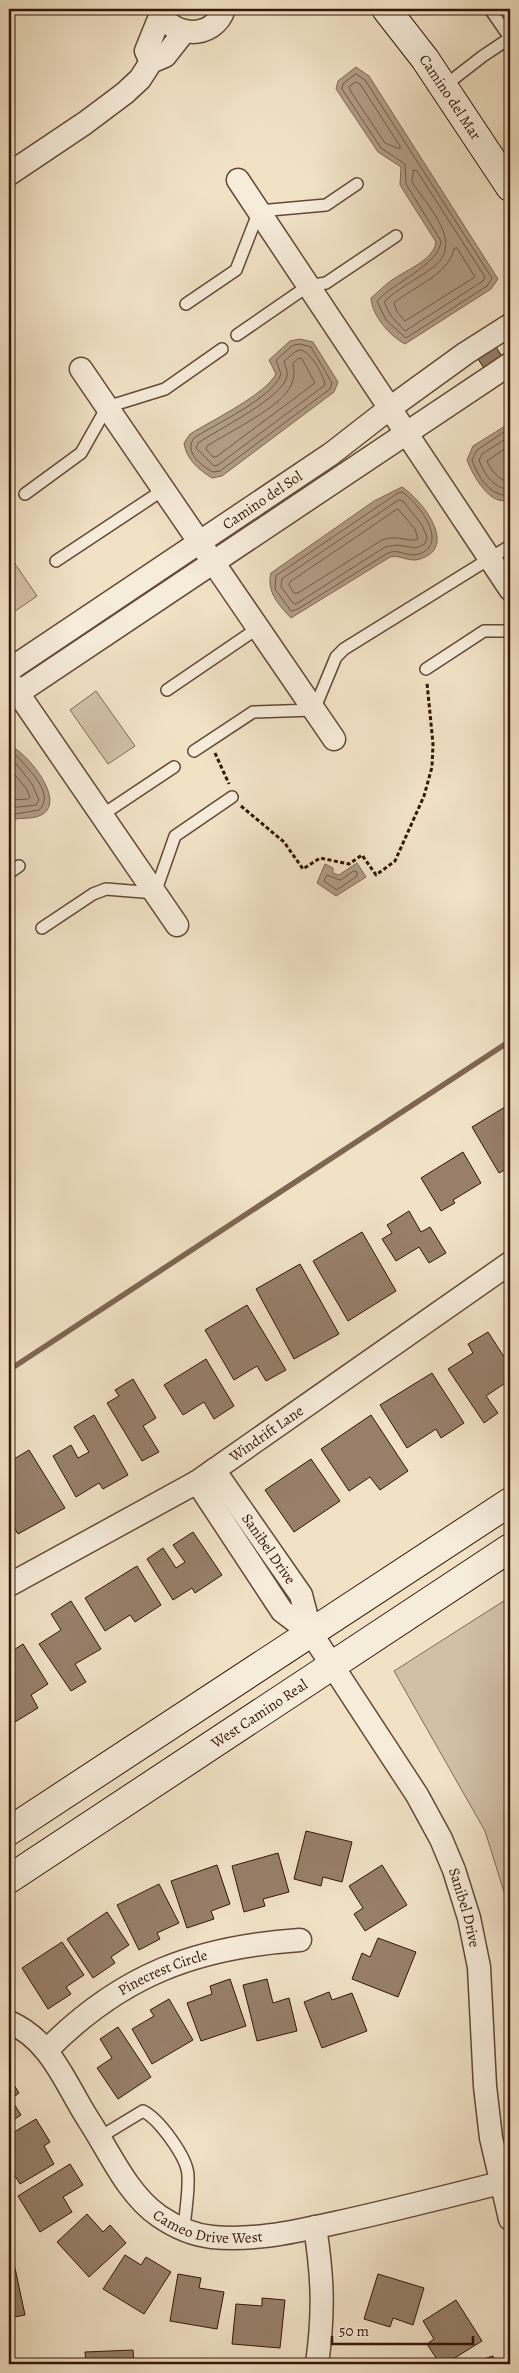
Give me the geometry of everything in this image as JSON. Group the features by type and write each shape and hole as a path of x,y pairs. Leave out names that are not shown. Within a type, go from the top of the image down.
{"street":[{"path":"151,62 146,51 160,12 174,28 184,32 201,32 217,22 224,9"},
{"name":"Camino del Mar","path":"386,9 443,87 510,187"},
{"path":"9,174 85,123 125,93 140,79 151,62 165,56 184,32"},
{"path":"238,180 510,589"},
{"name":"Camino del Sol","path":"9,670 331,454 390,408 510,324"},
{"name":"Camino del Sol","path":"12,690 213,562 510,364"},
{"path":"81,369 334,739"},
{"path":"12,690 102,815 177,925"},
{"name":"Windrift Lane","path":"9,1585 206,1476 510,1263"},
{"name":"Sanibel Drive","path":"206,1476 282,1611 311,1634 417,1795 441,1839 454,1870 469,1918 479,1967 485,2086 491,2138 500,2183 510,2218"},
{"path":"9,1831 510,1502"},
{"name":"West Camino Real","path":"9,1879 510,1548"},
{"name":"Pinecrest Circle","path":"47,2050 95,2008 158,1971 199,1955 228,1948 256,1943 300,1940"},
{"name":"Cameo Drive West","path":"9,2022 36,2039 47,2050 77,2102 139,2198 159,2216 184,2230 210,2236 241,2238 273,2236 387,2212 500,2183"},
{"path":"316,2227 322,2276 323,2316 317,2364"}],"lane":[{"path":"443,87 510,38 490,9"},
{"path":"186,304 236,270 259,211 326,205 357,184"},
{"path":"237,335 308,286 326,283 396,236"},
{"path":"25,494 81,453 107,407 165,389 222,349"},
{"path":"56,561 163,490"},
{"path":"194,751 252,712 314,710 336,657 344,649 510,546"},
{"path":"167,690 258,628"},
{"path":"426,670 484,631 510,631"},
{"path":"102,815 174,767"},
{"path":"42,928 93,894 106,889 155,893 175,836 232,797"},
{"path":"9,872 19,866"},
{"path":"100,2137 143,2111 151,2115 160,2124 187,2166 184,2230"}],"path":[{"path":"209,741 227,778 232,797 284,842 303,868 320,858 349,864 362,855 376,875 395,861 424,796 432,767 433,744 426,670"}],"shaded area":[{"path":"9,555 37,596 11,614 9,611"},
{"path":"96,691 135,746 108,764 70,710"},
{"path":"510,1597 510,1911 485,1831 394,1671"}],"water":[{"path":"356,67 369,76 498,279 491,289 405,344 383,325 375,312 371,298 392,280 425,259 434,248 436,242 400,185 401,167 378,152 336,89 338,81"},
{"path":"300,339 313,342 338,382 334,392 222,476 212,478 207,475 194,464 187,454 184,443 190,434 237,407 261,390 276,374 269,360 290,341"},
{"path":"510,423 510,499 503,501 489,495 478,481 467,460 473,446"},
{"path":"402,487 419,502 433,523 437,534 436,545 431,553 416,560 390,557 291,618 278,603 272,592 270,586 271,573 374,501"},
{"path":"14,748 36,769 47,789 50,799 49,807 43,814 9,821 9,750"},
{"path":"357,863 366,877 336,896 317,883 325,864 333,868 333,873 339,875"}],"building":[{"path":"496,347 504,360 486,371 478,359"},
{"path":"510,1104 510,1167 499,1173 472,1127"},
{"path":"463,1152 481,1183 453,1200 455,1203 441,1211 421,1178"},
{"path":"409,1211 421,1232 430,1227 446,1253 429,1263 419,1247 396,1261 382,1239 392,1233 387,1225"},
{"path":"362,1232 396,1291 348,1321 313,1261"},
{"path":"300,1264 339,1334 294,1359 256,1289"},
{"path":"247,1305 286,1370 266,1381 257,1366 234,1380 205,1330"},
{"path":"488,1332 510,1366 510,1380 486,1396 498,1413 484,1423 448,1369 473,1353 468,1344"},
{"path":"206,1359 234,1406 214,1419 204,1402 183,1415 164,1385"},
{"path":"432,1373 464,1423 441,1438 436,1429 407,1448 380,1405"},
{"path":"133,1379 156,1418 143,1426 159,1452 142,1461 107,1403 119,1396 115,1390"},
{"path":"94,1415 128,1475 103,1489 99,1483 76,1497 53,1456 71,1445 78,1458 89,1452 74,1427"},
{"path":"371,1415 408,1471 380,1490 370,1477 349,1491 321,1449"},
{"path":"29,1450 65,1508 18,1534 9,1519 9,1462"},
{"path":"311,1459 340,1501 294,1532 265,1490"},
{"path":"193,1532 222,1575 195,1593 192,1588 173,1600 147,1559 163,1548 176,1568 185,1562 173,1545"},
{"path":"137,1566 161,1605 135,1622 130,1615 105,1631 85,1598"},
{"path":"71,1601 101,1649 75,1664 86,1682 71,1691 39,1644 61,1630 51,1614"},
{"path":"23,1644 48,1684 31,1695 38,1708 10,1725 9,1653"},
{"path":"306,1831 352,1842 342,1882 323,1877 321,1886 294,1879"},
{"path":"278,1853 289,1892 263,1899 265,1906 244,1912 232,1866"},
{"path":"217,1865 230,1904 211,1911 214,1919 187,1928 171,1881"},
{"path":"382,1865 407,1905 365,1931 354,1914 363,1908 349,1886"},
{"path":"159,1884 179,1923 157,1933 160,1939 139,1950 117,1905"},
{"path":"107,1912 129,1945 111,1957 115,1963 93,1978 67,1939"},
{"path":"378,1938 416,1952 398,1997 352,1979 362,1953 370,1957"},
{"path":"62,1942 84,1975 66,1987 71,1994 48,2009 22,1968"},
{"path":"230,1979 246,2026 201,2041 187,2003 212,1994 210,1986"},
{"path":"267,1979 273,2003 289,1998 297,2031 257,2041 243,1985"},
{"path":"329,1992 332,2000 352,1993 367,2031 322,2048 304,2002"},
{"path":"169,1999 193,2040 152,2064 132,2029 154,2016 150,2010"},
{"path":"118,2027 151,2077 118,2099 97,2068 112,2058 100,2039"},
{"path":"9,2077 19,2093 11,2099 21,2115 9,2123"},
{"path":"36,2119 50,2142 44,2146 54,2164 20,2184 9,2166 9,2135"},
{"path":"70,2164 83,2185 63,2197 72,2212 40,2232 18,2196"},
{"path":"87,2214 103,2232 110,2225 126,2243 89,2277 57,2242"},
{"path":"125,2255 141,2265 146,2257 171,2272 144,2314 103,2289"},
{"path":"15,2268 25,2315 9,2318 9,2269"},
{"path":"178,2274 201,2278 199,2288 224,2292 217,2329 170,2321"},
{"path":"378,2274 424,2288 413,2325 393,2318 390,2327 364,2319"},
{"path":"262,2298 285,2300 280,2348 232,2344 236,2304 262,2306"},
{"path":"456,2300 482,2341 445,2364 440,2364 427,2344 434,2339 423,2321"},
{"path":"133,2350 134,2364 86,2364 85,2352"},
{"path":"493,2356 495,2364 467,2364"}],"waterway":[{"path":"9,1370 510,1041"}]}
